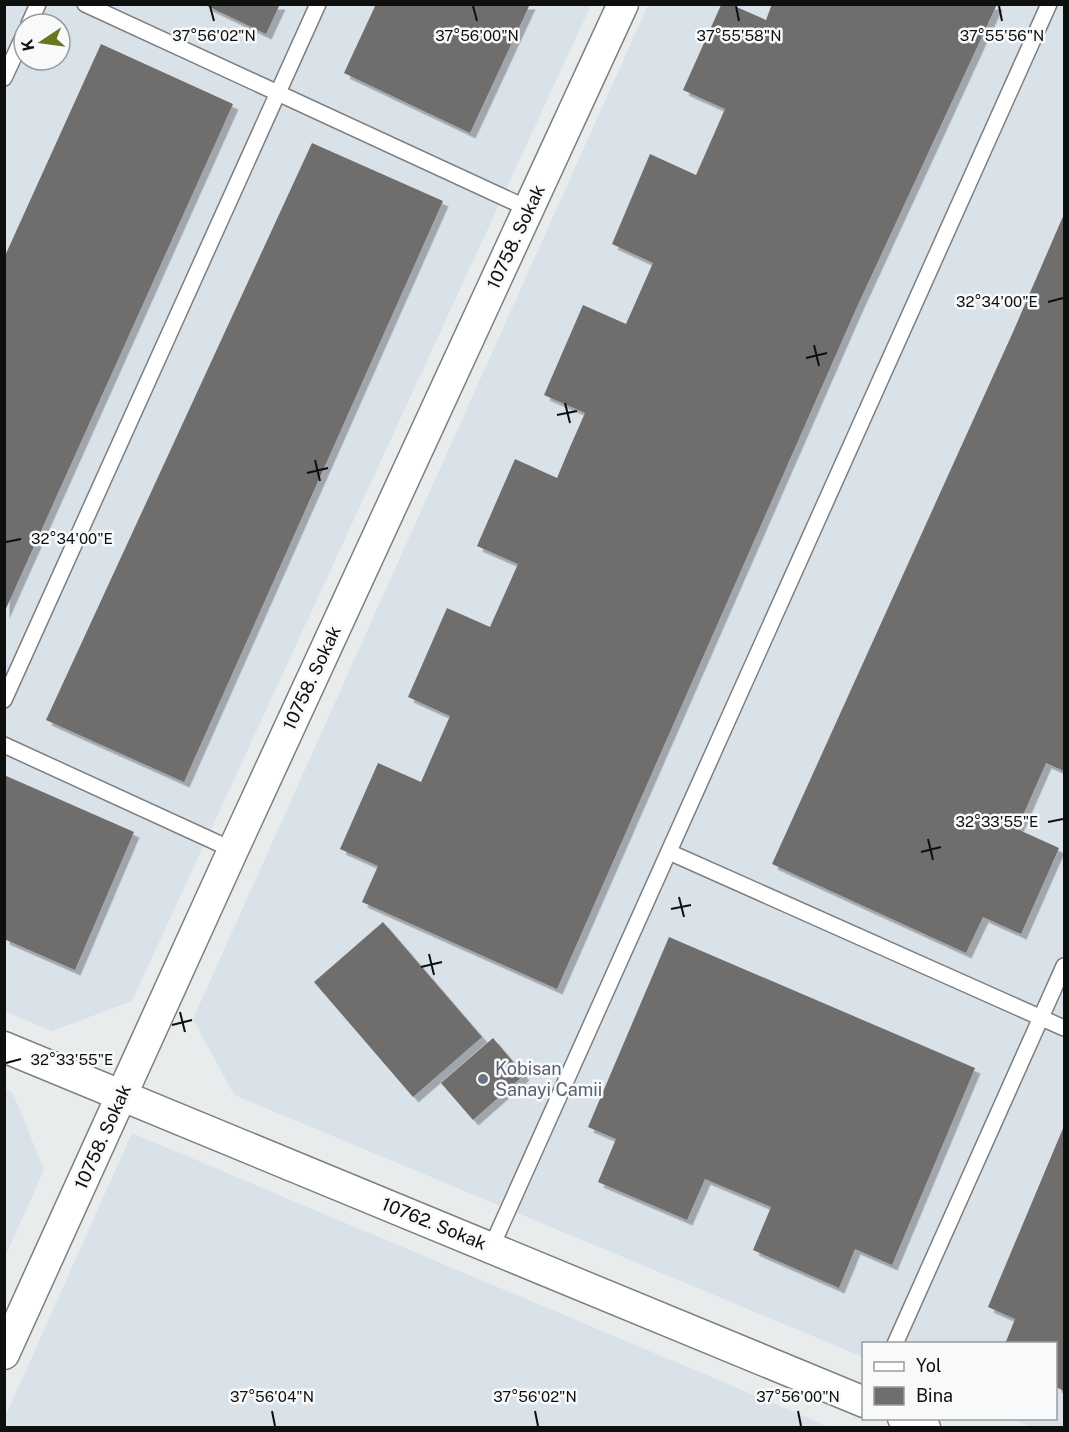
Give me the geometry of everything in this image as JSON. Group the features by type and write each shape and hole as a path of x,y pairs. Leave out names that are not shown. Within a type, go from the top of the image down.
{"street":[{"name":"10758. Sokak","path":"4,1354 233,850 623,4"},
{"name":"10762. Sokak","path":"4,1047 862,1401"},
{"path":"905,1420 925,1428"}],"lane":[{"path":"85,4 529,209"},
{"path":"4,700 318,4"},
{"path":"491,1248 1049,4"},
{"path":"4,78 12,61"},
{"path":"4,745 233,850"},
{"path":"669,852 1065,1028"},
{"path":"896,1342 1065,966"}],"shaded area":[{"path":"4,5 591,5 132,1001 52,1031 4,1011"},
{"path":"648,5 1064,5 1064,1427 1032,1427 1014,1420 1057,1420 1057,1342 862,1342 862,1357 234,1095 193,1019"},
{"path":"5,1089 13,1093 44,1170 5,1257"},
{"path":"132,1133 830,1427 5,1427 5,1417"}],"building":[{"path":"203,4 280,4 266,34"},
{"path":"376,4 530,4 470,133 344,73"},
{"path":"772,4 997,4 856,309 557,989 362,902 378,866 340,849 378,763 421,782 450,716 408,697 447,608 490,627 518,564 477,546 515,459 557,478 585,413 544,395 583,305 626,324 653,263 612,244 650,154 696,175 725,109 683,90 721,5 732,5 766,20"},
{"path":"101,44 233,104 4,613 4,258"},
{"path":"312,143 443,201 184,782 46,720"},
{"path":"1064,214 1064,771 1046,763 1017,829 1059,848 1021,934 983,917 966,953 772,864 1013,332"},
{"path":"4,775 134,832 75,970 4,939"},
{"path":"383,922 482,1037 413,1097 314,982"},
{"path":"669,937 975,1068 892,1265 855,1249 839,1288 753,1250 771,1207 705,1179 687,1220 598,1182 616,1139 588,1127"},
{"name":"Kobisan Sanayi Camii","path":"493,1038 524,1075 473,1120 441,1083"},
{"path":"1064,1126 1064,1391 1057,1388 1057,1342 1006,1342 1015,1319 988,1307"}],"place":[{"name":"Kobisan Sanayi Camii","path":"483,1079"}]}
